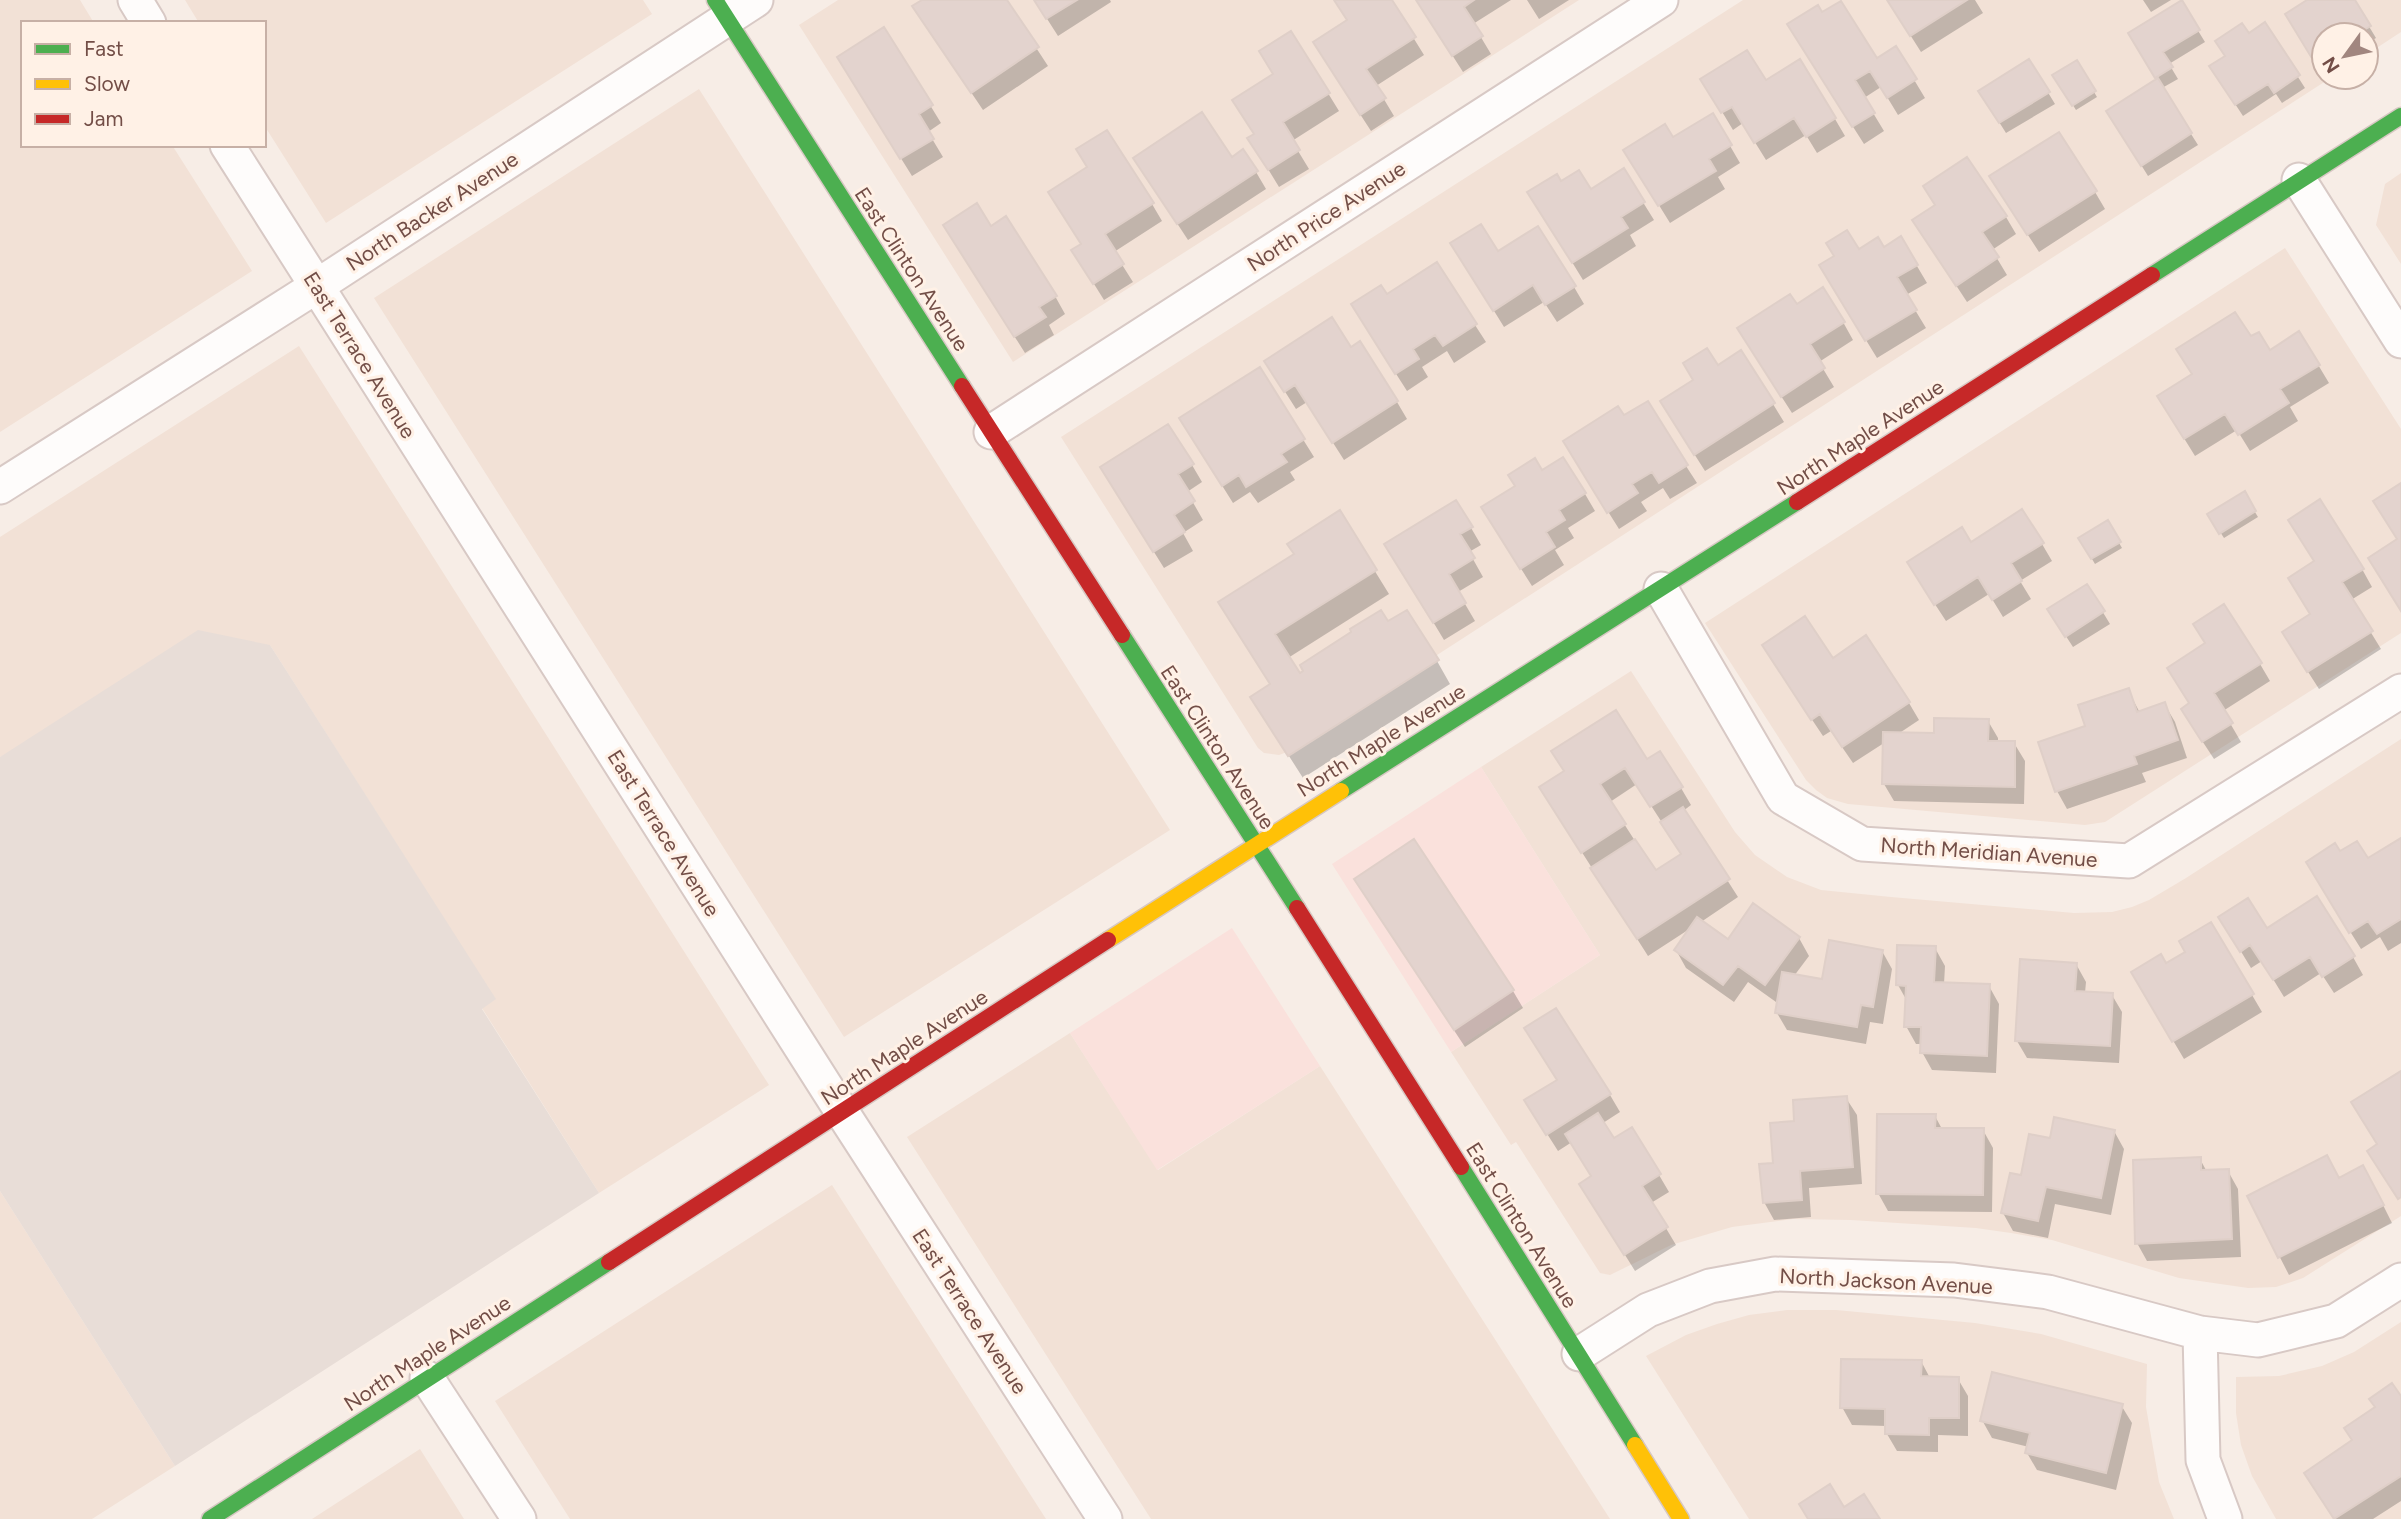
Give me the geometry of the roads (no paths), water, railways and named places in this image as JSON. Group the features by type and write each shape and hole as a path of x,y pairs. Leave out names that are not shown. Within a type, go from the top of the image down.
{"street":[{"path":"135,0 148,21"},
{"name":"North Backer Avenue","path":"0,487 317,286 721,10 756,0"},
{"name":"North Price Avenue","path":"991,432 1661,0"},
{"name":"East Clinton Avenue","path":"721,10 1579,1354 1681,1519"},
{"name":"North Maple Avenue","path":"210,1519 1255,845 2401,116"},
{"name":"East Terrace Avenue","path":"228,147 1104,1519"},
{"path":"2299,180 2401,341"},
{"name":"North Meridian Avenue","path":"1661,589 1783,797 1862,844 2129,861 2401,691"},
{"name":"North Jackson Avenue","path":"1579,1354 1648,1310 1710,1286 1775,1274 1954,1280 2021,1289 2048,1293 2200,1333 2258,1340 2336,1321 2401,1280"},
{"path":"2200,1333 2203,1460 2225,1519"},
{"path":"427,1378 519,1519"}]}
